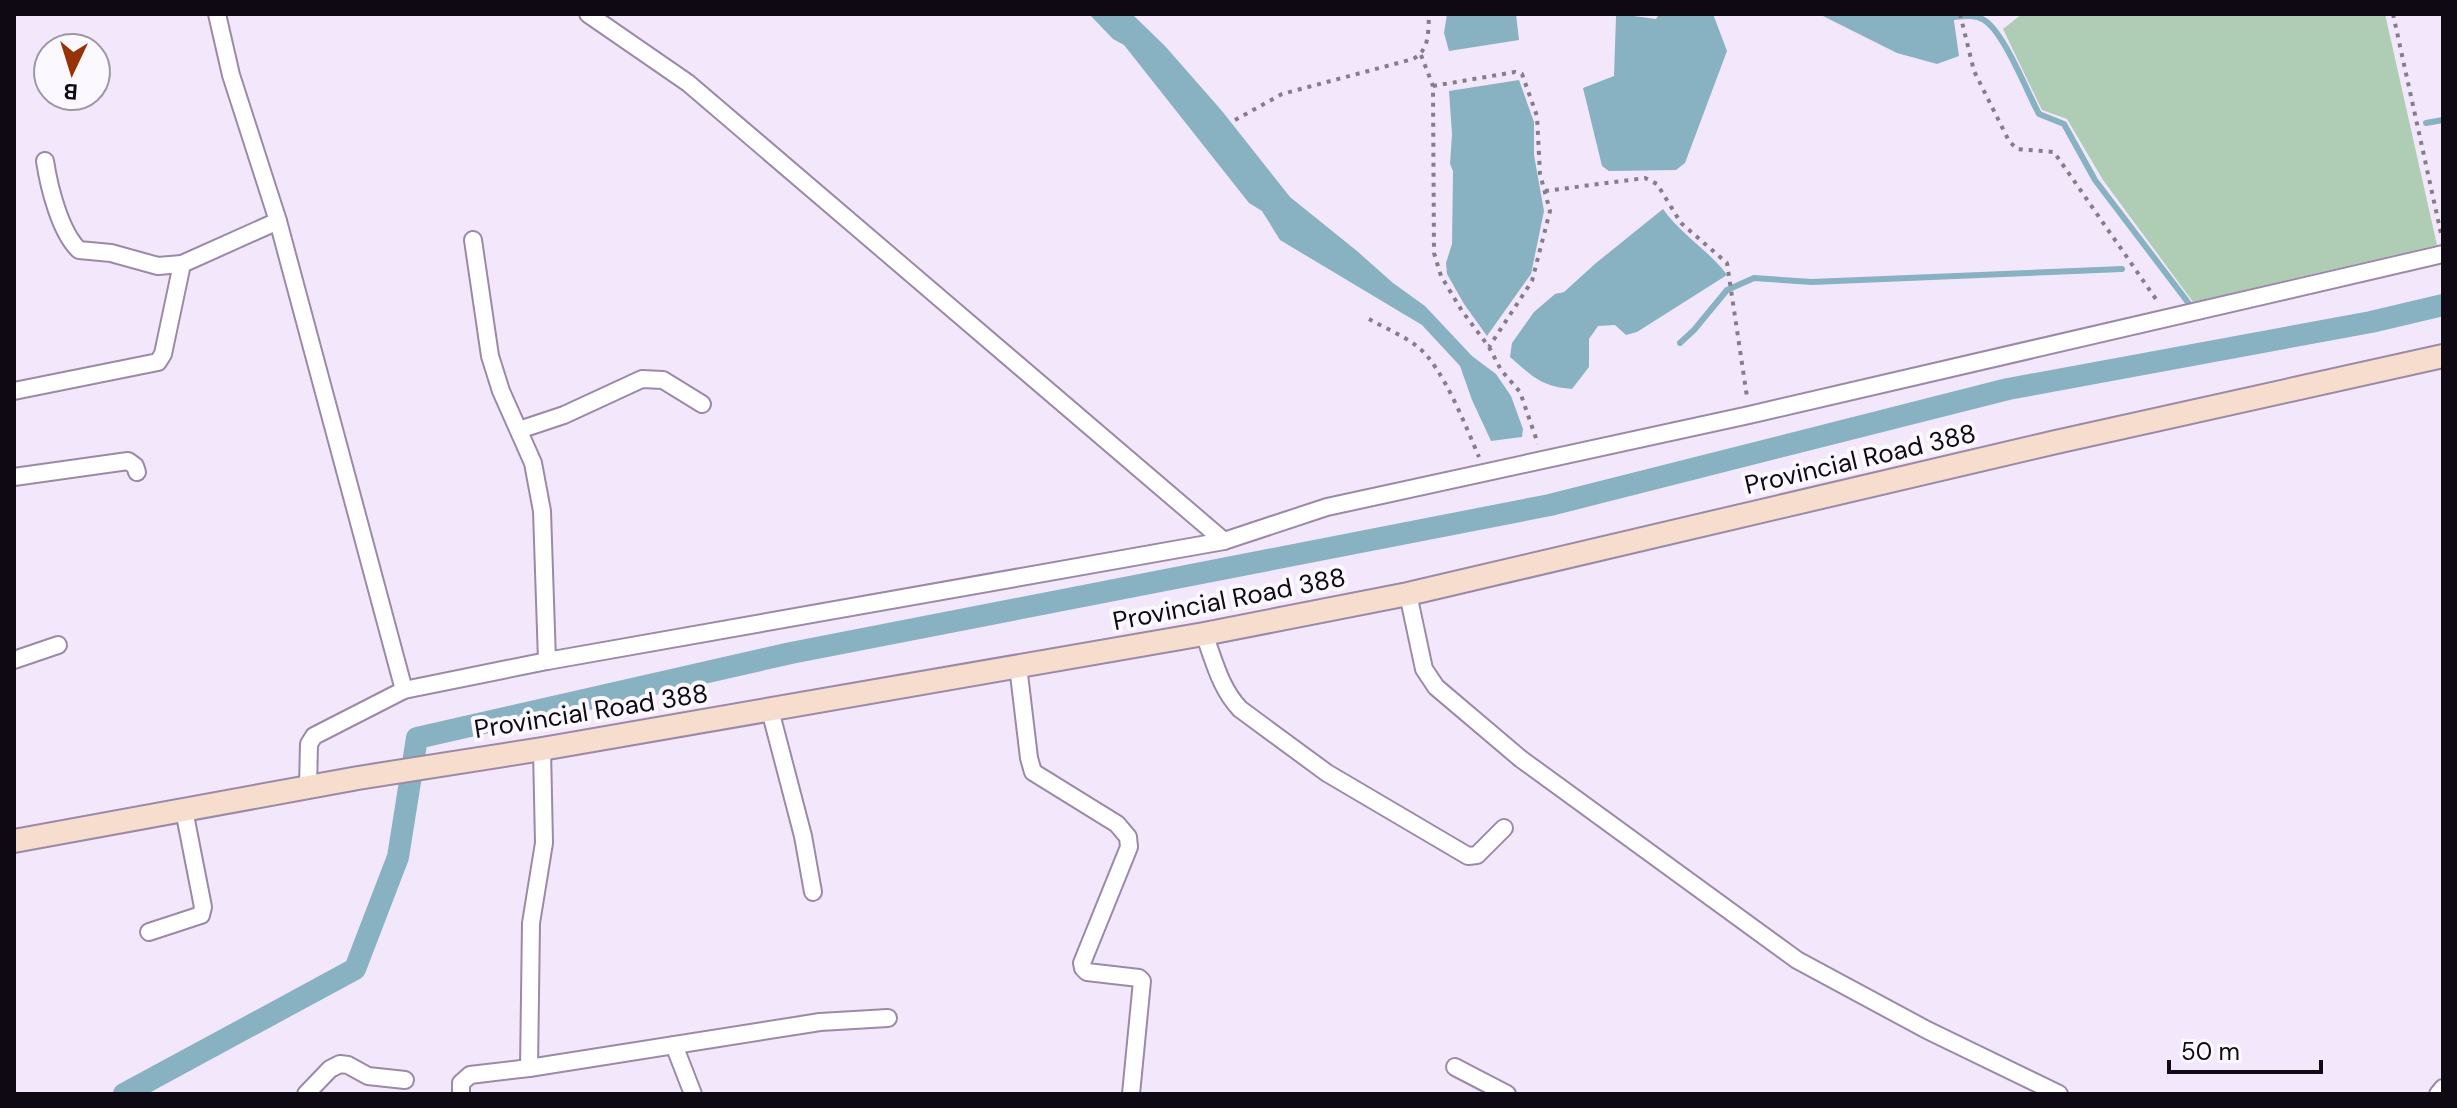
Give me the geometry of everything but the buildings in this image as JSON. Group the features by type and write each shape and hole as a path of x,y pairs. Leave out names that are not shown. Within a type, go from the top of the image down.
{"main road":[{"name":"Provincial Road 388","path":"14,841 358,778 1204,634 1408,594 2068,439 2443,356"}],"street":[{"path":"217,14 231,75 278,221 404,690"},
{"path":"588,14 688,83 1224,541"},
{"path":"45,161 48,185 66,231 79,250 111,253 158,266 182,264 278,221"},
{"path":"473,240 490,356 501,391 533,463 542,511 547,661"},
{"path":"308,787 309,744 314,736 404,690 547,661 1224,541 1327,507 1749,415 2443,254"},
{"path":"14,391 158,362 163,354 182,264"},
{"path":"519,430 564,415 642,379 663,380 702,404"},
{"path":"14,477 128,461 137,472"},
{"path":"1408,594 1424,669 1436,687 1521,759 1797,960 1927,1030 2059,1094"},
{"path":"1204,634 1231,700 1327,773 1468,856 1477,855 1504,828"},
{"path":"14,660 58,645"},
{"path":"1018,666 1033,772 1117,824 1128,837 1129,847 1082,963 1087,972 1139,978 1142,981 1131,1094"},
{"path":"770,710 803,836 813,892"},
{"path":"529,1068 531,923 544,843 542,749"},
{"path":"149,932 201,915 203,907 184,810"},
{"path":"461,1094 461,1083 470,1075 820,1022 888,1018"},
{"path":"674,1045 693,1094"},
{"path":"306,1094 330,1069 340,1064 368,1076 405,1080"},
{"path":"1455,1067 1507,1094"},
{"path":"2438,1094 2443,1088"}],"path":[{"path":"1235,120 1282,94 1421,55 1426,47 1429,14"},
{"path":"1960,14 1974,71 2009,141 2017,149 2054,152 2168,318"},
{"path":"2393,14 2443,241"},
{"path":"1421,55 1433,86 1434,253 1441,276 1501,370 1520,392 1544,461"},
{"path":"1433,86 1515,72 1522,74 1537,116 1540,174 1550,211 1537,270 1489,347"},
{"path":"1545,191 1645,178 1657,184 1681,223 1727,263 1749,415"},
{"path":"1369,319 1406,339 1427,357 1459,411 1486,473"}],"green space":[{"path":"2022,14 2385,14 2437,245 2193,302 2103,180 2067,119 2042,110 2003,29"}],"water":[{"path":"1089,14 1132,14 1165,46 1222,111 1290,197 1425,306 1472,356 1496,374 1511,396 1523,429 1522,437 1491,441 1460,366 1422,325 1280,240 1262,211 1249,203 1124,45 1113,39"},
{"path":"1447,14 1516,14 1519,40 1449,51 1444,33"},
{"path":"1659,14 1713,14 1727,51 1685,163 1676,170 1609,171 1602,166 1583,88 1614,76 1616,16 1656,19"},
{"path":"1819,14 1953,14 1959,56 1937,64 1897,53"},
{"path":"1519,80 1534,122 1534,155 1544,211 1531,274 1487,336 1447,274 1446,263 1452,244 1453,171 1450,164 1452,134 1449,91"},
{"path":"1663,209 1727,275 1637,332 1626,335 1615,325 1598,326 1589,339 1589,367 1572,389 1552,386 1538,379 1510,357 1512,343 1534,312 1555,294 1564,292"}],"waterway":[{"path":"1953,17 1977,17 1992,27 2007,49 2039,114 2064,124 2095,180 2190,305"},
{"path":"2426,123 2443,120"},
{"path":"1680,343 1727,290 1754,278 1812,282 2122,269"},
{"path":"124,1094 355,969 398,857 417,738 791,653 1550,505 2008,389 2371,322 2443,305"}]}
